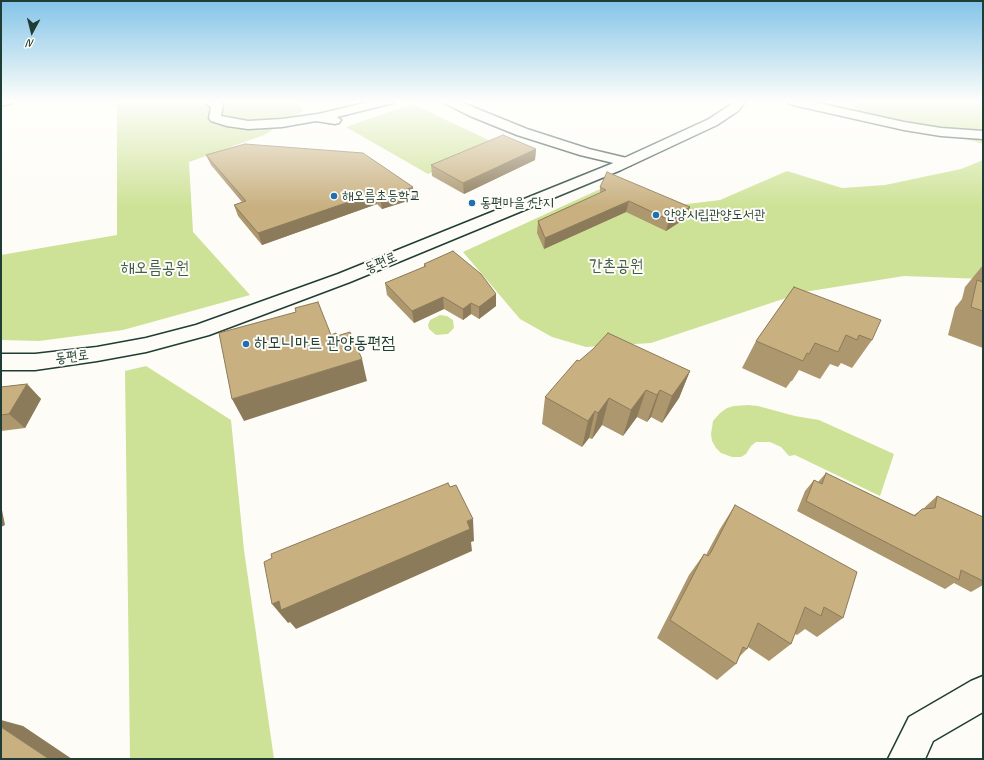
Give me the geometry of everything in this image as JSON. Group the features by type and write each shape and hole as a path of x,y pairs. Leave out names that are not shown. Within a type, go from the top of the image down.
{"street":[{"path":"536,136 585,152 626,162"},
{"name":"동편로","path":"1,362 35,362 97,354 146,345 202,330 344,278 626,162 682,136"},
{"path":"906,759 921,729 983,693"}],"green space":[{"name":"해오름공원","path":"117,136 260,136 189,162 193,232 250,295 123,330 39,341 1,340 1,255 117,235"},
{"path":"363,136 481,136 497,144 428,174"},
{"path":"956,136 983,136 983,144"},
{"name":"간촌공원","path":"983,160 983,279 904,276 804,292 651,343 586,347 552,337 520,319 463,252 611,184 679,205 720,200 787,171 842,188 885,185 961,169"},
{"path":"440,315 447,316 453,320 454,328 448,334 436,335 429,329 428,325 430,320"},
{"path":"146,366 231,420 244,550 274,759 130,759 125,371"},
{"path":"748,405 819,420 894,454 880,496 795,455 789,456 781,447 770,442 756,442 751,446 746,454 741,457 732,457 721,453 712,441 711,434 713,421 727,408"}],"building":[{"path":"499,136 506,136 536,149 463,183 431,165"},
{"path":"245,144 363,153 413,187 380,198 375,193 258,233 234,205 246,201 206,155"},
{"path":"607,172 690,207 669,220 629,201 545,238 538,221 606,190 600,187"},
{"path":"453,251 481,274 496,294 479,307 471,303 463,309 443,297 412,311 385,283 426,266 424,264"},
{"path":"983,277 983,311 971,307 977,280 982,282"},
{"path":"794,287 881,320 872,340 859,335 857,340 846,335 838,352 815,343 803,361 756,341"},
{"path":"318,302 331,335 336,333 337,336 350,332 362,359 232,399 219,333 296,312 295,308"},
{"path":"608,333 690,371 672,396 660,390 657,395 646,390 631,410 609,398 598,413 595,411 588,421 545,397 577,360 579,361 593,349"},
{"path":"27,384 9,414 1,415 1,387"},
{"path":"826,473 915,516 922,509 935,508 937,496 983,517 983,581 961,570 959,580 806,501 814,480 822,484"},
{"path":"448,483 450,487 456,485 473,519 467,521 470,529 281,610 279,601 272,604 264,562 272,558 271,554"},
{"path":"735,505 857,572 843,618 824,607 821,616 805,607 791,644 758,623 747,649 743,647 736,664 670,620 704,554 708,556 711,552"},
{"path":"1,727 49,759 1,759"}],"place":[{"name":"해오름초등학교","path":"334,196"},
{"name":"동편마을1단지","path":"472,203"},
{"name":"안양시립관양도서관","path":"656,215"},
{"name":"하모니마트 관양동편점","path":"246,344"}]}
